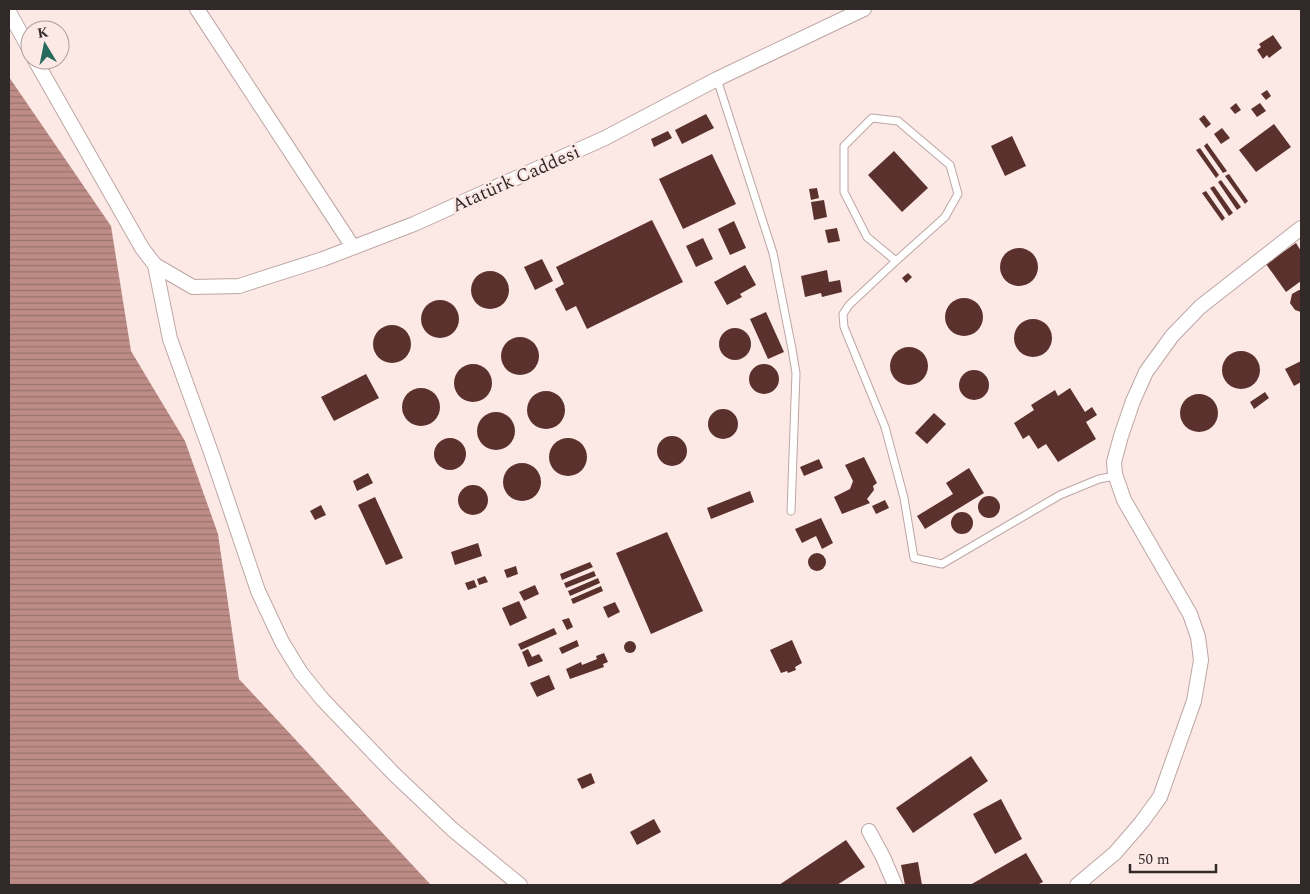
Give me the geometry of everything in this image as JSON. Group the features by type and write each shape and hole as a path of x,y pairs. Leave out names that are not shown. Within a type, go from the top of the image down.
{"street":[{"path":"197,9 353,247"},
{"name":"Atatürk Caddesi","path":"155,265 193,288 239,286 353,247 414,224 605,138 716,79 864,9"},
{"path":"9,12 20,32"},
{"path":"41,70 142,248 155,265 170,339 258,591 282,642 301,673 322,700 394,774 452,829 520,885"},
{"path":"1077,885 1115,853 1142,823 1160,797 1194,700 1201,660 1198,637 1190,614 1124,500 1115,476 1114,462 1121,436 1133,401 1146,372 1172,336 1200,307 1301,228"},
{"path":"869,831 895,885"}],"lane":[{"path":"716,79 772,253 796,373 791,511"},
{"path":"896,261 867,237 844,192 844,146 872,118 898,121 950,165 958,194 945,217 849,305 843,314 844,327 885,427 904,498 914,558 942,564 1060,495 1115,476"}],"shaded area":[{"path":"9,77 111,226 131,351 185,441 218,534 239,679 431,885 9,885"}],"building":[{"path":"1273,35 1282,48 1269,58 1267,55 1263,59 1257,50 1261,47 1259,44"},
{"path":"1267,90 1271,96 1266,100 1261,94"},
{"path":"1236,103 1241,110 1235,114 1230,108"},
{"path":"1260,103 1266,111 1257,117 1251,109"},
{"path":"706,114 714,128 682,144 675,130"},
{"path":"1204,115 1211,124 1206,128 1199,119"},
{"path":"1274,124 1291,147 1256,172 1239,150"},
{"path":"1222,128 1230,138 1221,144 1214,134"},
{"path":"668,131 672,138 654,147 651,139"},
{"path":"1012,136 1026,166 1005,176 991,146"},
{"path":"1207,143 1227,171 1223,173 1204,146"},
{"path":"1200,148 1219,175 1216,178 1196,150"},
{"path":"894,151 928,188 902,212 868,175"},
{"path":"712,154 736,204 683,229 659,179"},
{"path":"1229,174 1248,201 1245,204 1225,176"},
{"path":"1221,180 1241,207 1237,210 1218,182"},
{"path":"1214,186 1233,213 1229,216 1210,188"},
{"path":"817,188 819,198 811,200 809,189"},
{"path":"1206,191 1225,218 1222,221 1202,193"},
{"path":"824,200 827,217 814,220 811,202"},
{"path":"652,220 683,282 587,329 576,306 566,311 555,289 564,284 556,267"},
{"path":"734,221 746,248 730,255 718,229"},
{"path":"837,228 840,241 828,243 825,230"},
{"path":"703,238 713,259 696,267 686,246"},
{"path":"1296,243 1301,251 1301,281 1286,292 1266,264"},
{"path":"1019,248 1032,254 1038,267 1032,280 1019,286 1006,280 1000,267 1006,254"},
{"path":"542,259 553,281 535,290 524,267"},
{"path":"745,265 756,285 740,294 742,297 727,305 714,282"},
{"path":"827,270 829,282 840,280 842,292 822,297 821,293 805,297 801,276"},
{"path":"490,271 503,277 509,290 503,303 490,309 477,303 471,290 477,277"},
{"path":"908,273 912,277 906,283 902,278"},
{"path":"1301,290 1301,312 1295,310 1290,303 1292,294"},
{"path":"964,298 977,304 983,317 977,330 964,336 951,330 945,317 951,304"},
{"path":"440,300 453,306 459,319 453,332 440,338 427,332 421,319 427,306"},
{"path":"766,312 784,352 768,359 750,319"},
{"path":"1033,319 1046,325 1052,338 1046,351 1033,357 1020,351 1014,338 1020,325"},
{"path":"392,325 405,331 411,344 405,357 392,363 379,357 373,344 379,331"},
{"path":"735,328 741,329 746,333 750,338 750,350 746,355 741,359 735,360 729,359 724,355 720,350 719,344 720,338 724,333 729,329"},
{"path":"520,337 533,343 539,356 533,369 520,375 507,369 501,356 507,343"},
{"path":"909,347 922,353 928,366 922,379 909,385 896,379 890,366 896,353"},
{"path":"1241,351 1248,352 1254,357 1259,363 1259,377 1254,383 1248,388 1241,389 1234,388 1228,383 1223,377 1222,370 1223,363 1228,357 1234,352"},
{"path":"1301,361 1301,382 1294,386 1285,369"},
{"path":"473,364 486,370 492,383 486,396 473,402 460,396 454,383 460,370"},
{"path":"764,364 775,368 779,379 775,390 764,394 753,390 749,379 753,368"},
{"path":"974,370 985,374 989,385 985,396 974,400 963,396 959,385 963,374"},
{"path":"366,374 379,398 334,421 321,397"},
{"path":"421,388 434,394 440,407 434,420 421,426 408,420 402,407 408,394"},
{"path":"1070,388 1085,412 1092,407 1097,415 1086,422 1096,439 1058,462 1046,444 1038,449 1029,435 1023,439 1014,423 1034,410 1031,405 1055,390 1058,396"},
{"path":"546,391 559,397 565,410 559,423 546,429 533,423 527,410 533,397"},
{"path":"1265,392 1269,398 1254,409 1250,402"},
{"path":"1199,394 1206,395 1212,400 1217,406 1217,420 1212,426 1206,431 1199,432 1192,431 1186,426 1181,420 1180,413 1181,406 1186,400 1192,395"},
{"path":"723,409 734,413 738,424 734,435 723,439 712,435 708,424 712,413"},
{"path":"496,412 509,418 515,431 509,444 496,450 483,444 477,431 483,418"},
{"path":"934,413 946,424 927,444 915,433"},
{"path":"672,436 683,440 687,451 683,462 672,466 661,462 657,451 661,440"},
{"path":"450,438 456,439 461,443 465,448 465,460 461,465 456,469 450,470 444,469 439,465 435,460 434,454 435,448 439,443 444,439"},
{"path":"568,438 581,444 587,457 581,470 568,476 555,470 549,457 555,444"},
{"path":"864,457 877,483 873,486 874,490 867,499 870,503 842,514 834,497 850,489 853,481 845,465"},
{"path":"819,459 823,468 804,476 800,467"},
{"path":"522,463 535,469 541,482 535,495 522,501 509,495 503,482 509,469"},
{"path":"969,468 984,493 925,529 917,516 953,494 946,483"},
{"path":"368,473 373,483 357,491 353,481"},
{"path":"473,485 484,489 488,500 484,511 473,515 462,511 458,500 462,489"},
{"path":"750,491 754,502 711,519 707,508"},
{"path":"989,496 997,499 1000,507 997,515 989,518 981,515 978,507 981,499"},
{"path":"375,497 403,558 386,565 358,505"},
{"path":"885,500 889,508 876,514 872,506"},
{"path":"321,505 326,515 315,520 310,511"},
{"path":"962,512 970,515 973,523 970,531 962,534 954,531 951,523 954,515"},
{"path":"821,518 833,543 822,549 816,536 802,543 795,529"},
{"path":"667,532 703,611 651,634 616,553"},
{"path":"478,543 482,556 455,565 451,552"},
{"path":"817,553 823,556 826,562 823,568 817,571 811,568 808,562 811,556"},
{"path":"590,562 593,567 562,580 560,574"},
{"path":"516,566 518,574 507,578 504,570"},
{"path":"594,571 596,576 566,588 564,583"},
{"path":"485,576 488,582 479,585 477,579"},
{"path":"598,578 600,583 570,596 568,591"},
{"path":"474,580 477,587 468,590 465,583"},
{"path":"535,585 539,594 524,601 519,592"},
{"path":"601,586 603,591 573,604 571,599"},
{"path":"519,601 527,618 510,626 502,608"},
{"path":"615,602 620,612 608,618 603,607"},
{"path":"569,618 573,627 567,630 562,620"},
{"path":"554,628 557,634 521,650 518,644"},
{"path":"577,640 579,646 562,654 559,648"},
{"path":"792,640 802,663 795,667 796,670 781,673 770,650"},
{"path":"628,641 632,641 636,647 632,653 628,653 624,649 624,645"},
{"path":"528,649 532,657 539,654 543,661 528,667 522,652"},
{"path":"604,653 608,662 603,664 604,667 570,679 566,669 581,662 582,665 597,659 596,656"},
{"path":"549,675 555,689 537,697 530,683"},
{"path":"971,756 988,781 913,833 896,808"},
{"path":"591,773 595,783 582,789 577,779"},
{"path":"1001,799 1022,839 995,854 973,814"},
{"path":"654,819 661,832 637,845 630,832"},
{"path":"846,840 865,867 837,885 779,885"},
{"path":"1026,853 1043,882 1037,885 970,885"},
{"path":"918,862 922,885 905,885 901,865"}]}
